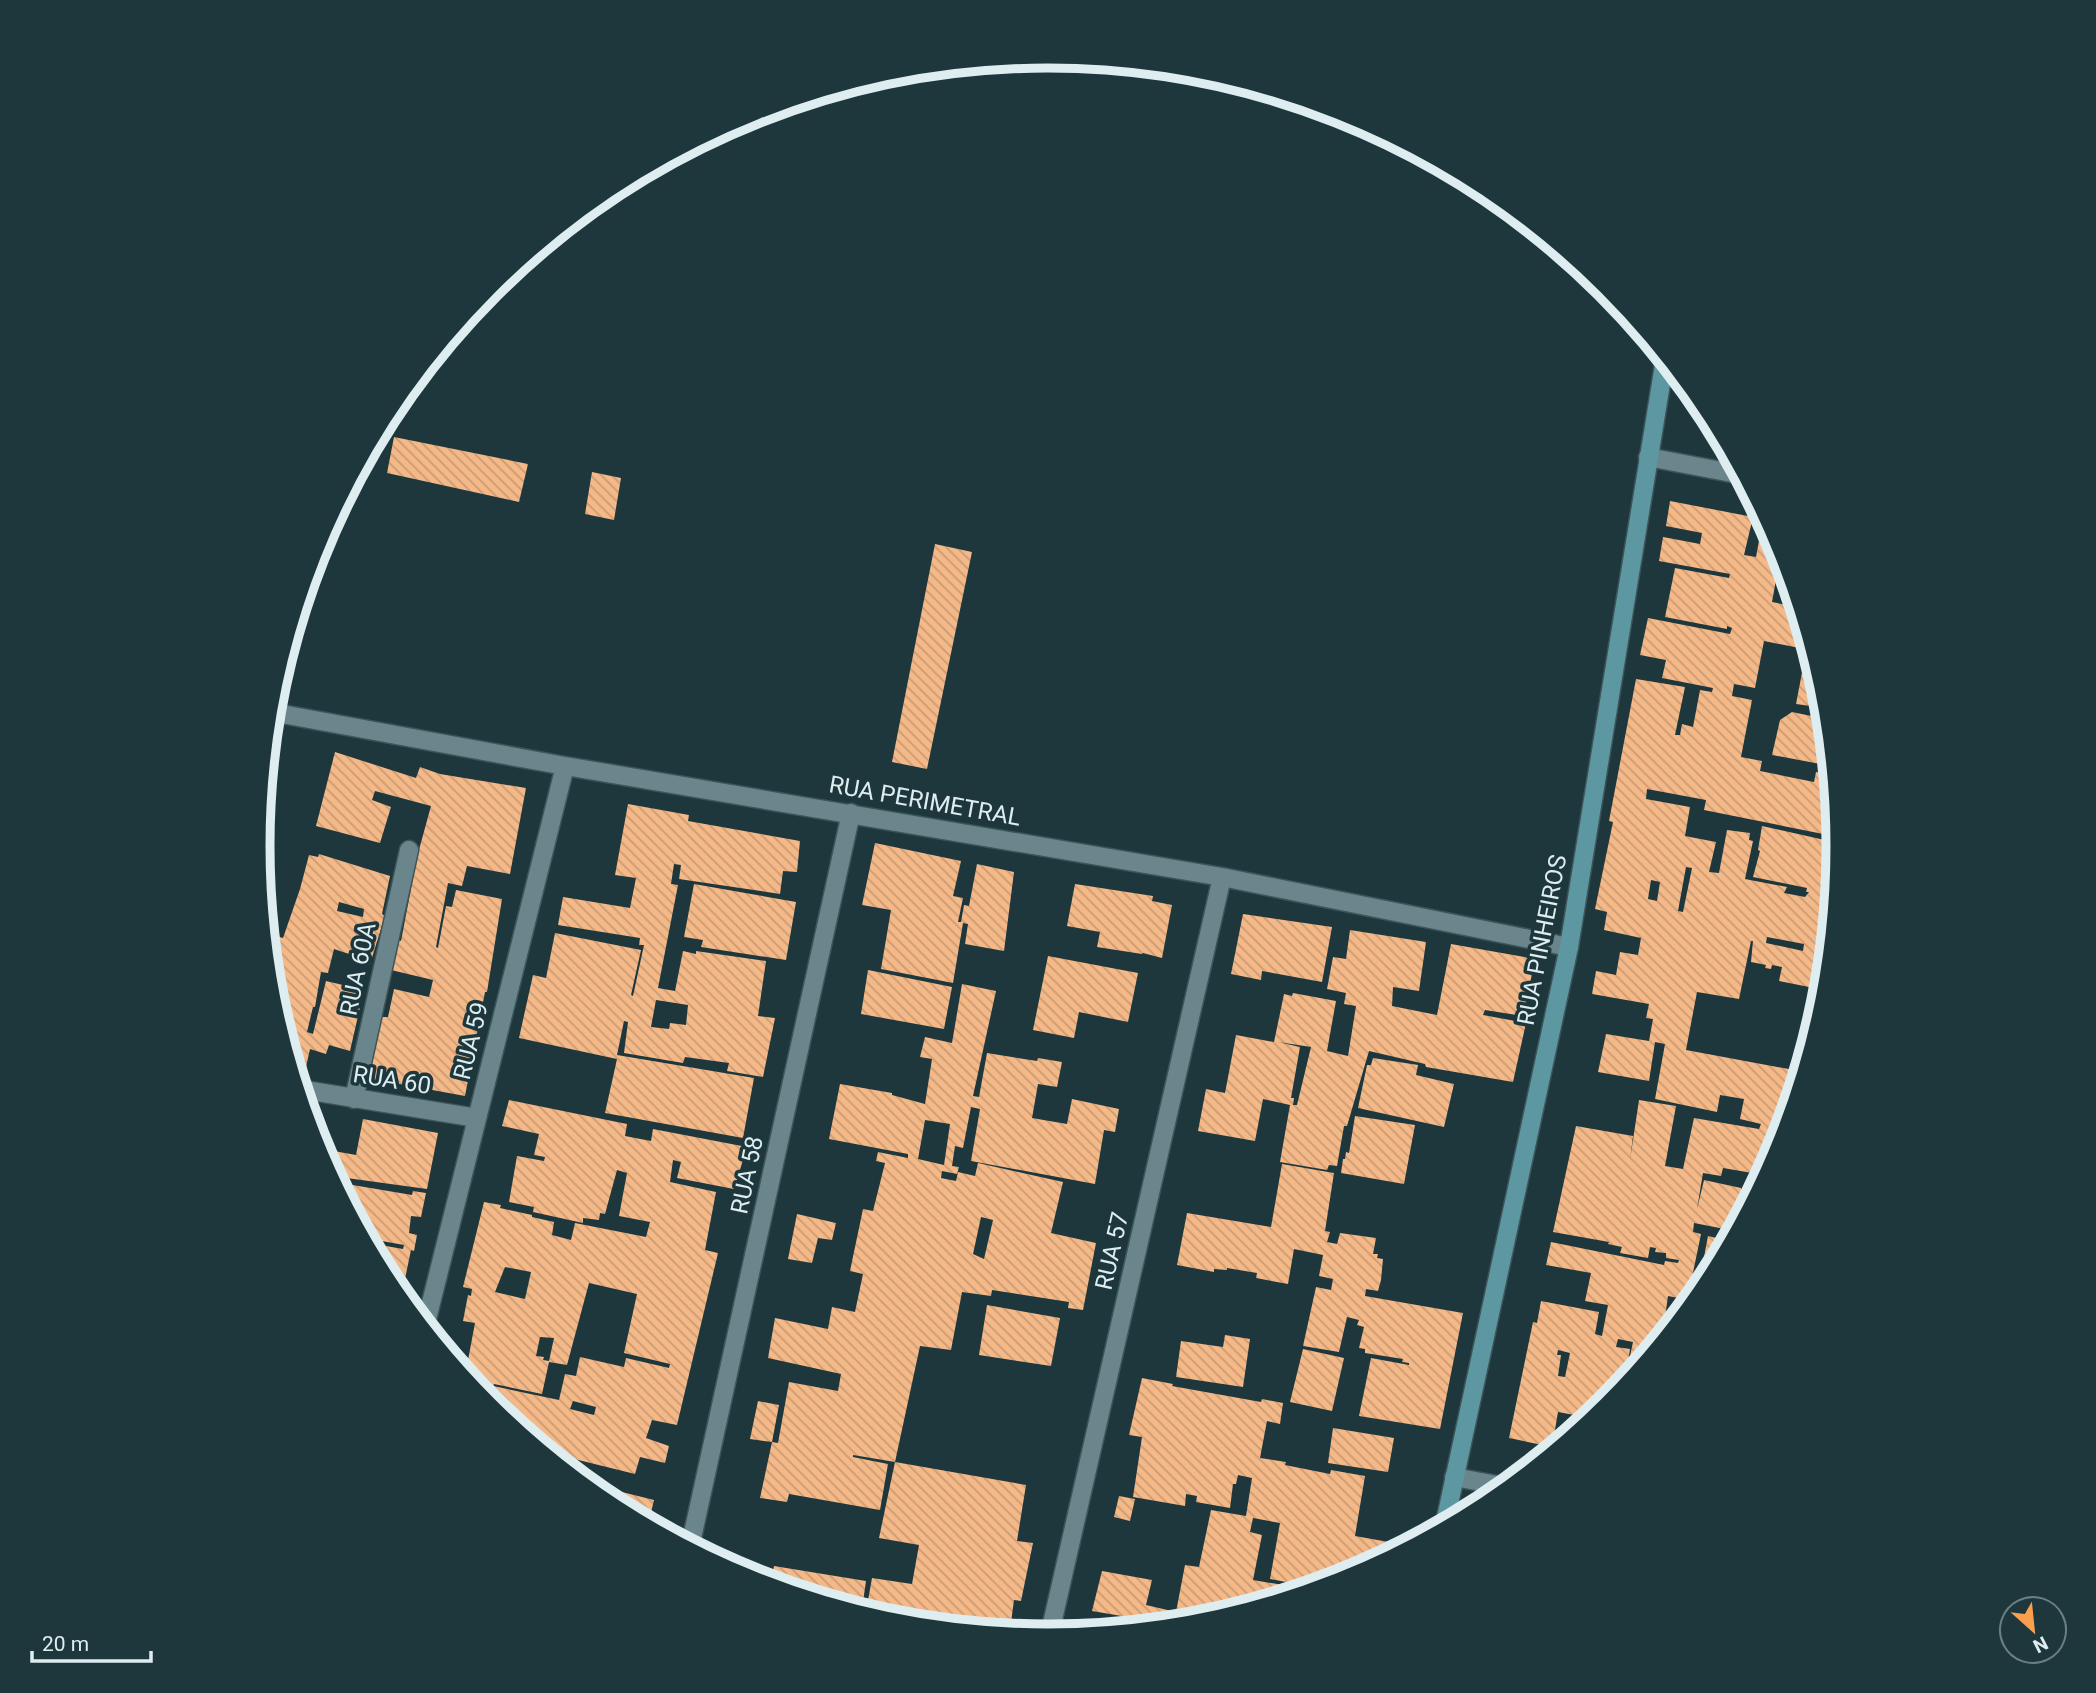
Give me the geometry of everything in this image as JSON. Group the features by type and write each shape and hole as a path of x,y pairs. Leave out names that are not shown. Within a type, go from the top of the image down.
{"street":[{"name":"RUA PINHEIROS","path":"1447,1514 1569,947 1663,371"},
{"path":"1648,457 1730,473"},
{"name":"RUA PERIMETRAL","path":"282,714 565,766 1222,877 1569,947"},
{"name":"RUA 59","path":"428,1316 565,766"},
{"name":"RUA 58","path":"692,1538 851,813"},
{"name":"RUA 60A","path":"354,1099 409,850"},
{"name":"RUA 57","path":"1052,1625 1222,877"},
{"name":"RUA 60","path":"309,1091 477,1118"},
{"path":"1454,1477 1494,1484"}],"building":[{"path":"394,437 528,464 519,502 387,473"},
{"path":"592,472 621,478 614,520 585,514"},
{"path":"1670,501 1753,517 1744,555 1756,557 1760,534 1767,549 1777,575 1772,602 1788,605 1801,648 1764,641 1755,688 1734,684 1732,696 1752,700 1741,757 1762,761 1760,771 1814,782 1816,772 1823,773 1826,835 1704,810 1706,800 1647,789 1646,799 1690,807 1685,836 1716,842 1709,872 1719,873 1727,830 1750,833 1749,840 1753,841 1745,879 1787,887 1784,893 1805,897 1809,892 1806,892 1807,888 1753,877 1760,851 1762,826 1826,840 1825,897 1820,948 1813,988 1779,981 1782,967 1772,965 1771,969 1765,968 1766,965 1751,962 1751,941 1739,999 1697,992 1686,1050 1793,1070 1785,1097 1754,1173 1723,1168 1721,1176 1703,1173 1697,1209 1704,1180 1746,1191 1726,1229 1694,1223 1693,1232 1701,1234 1690,1285 1677,1303 1678,1298 1668,1296 1665,1321 1628,1365 1633,1342 1618,1339 1616,1347 1630,1349 1627,1366 1578,1416 1558,1412 1554,1438 1545,1445 1509,1438 1533,1322 1537,1323 1541,1301 1599,1312 1595,1334 1602,1336 1608,1305 1585,1301 1591,1273 1546,1265 1551,1242 1664,1265 1665,1261 1678,1263 1679,1260 1666,1258 1666,1253 1655,1252 1656,1248 1650,1247 1648,1258 1620,1253 1622,1247 1608,1244 1609,1242 1553,1232 1576,1126 1633,1136 1630,1160 1639,1100 1676,1106 1665,1166 1683,1169 1694,1118 1759,1129 1761,1124 1740,1119 1744,1099 1720,1095 1717,1112 1655,1099 1665,1044 1655,1042 1649,1081 1598,1072 1606,1034 1649,1041 1653,1019 1646,1018 1649,1004 1592,994 1596,971 1616,975 1620,952 1638,955 1641,938 1604,930 1607,912 1595,909 1613,822 1609,821 1636,679 1685,687 1675,735 1680,735 1682,724 1693,727 1700,690 1712,692 1713,688 1662,678 1666,660 1640,655 1648,618 1730,634 1732,628 1665,617 1675,568 1729,578 1730,574 1659,561 1663,537 1700,544 1702,533 1666,526","holes":["1686,867 1692,868 1683,912 1678,911","1651,880 1660,882 1657,901 1648,899","1767,937 1804,944 1803,951 1766,943","1558,1350 1570,1353 1565,1377 1558,1376 1561,1355 1557,1355"]},
{"path":"935,544 972,552 927,769 892,762"},
{"path":"1804,663 1813,706 1796,704"},
{"path":"1792,712 1815,717 1822,764 1772,755 1780,720"},
{"path":"335,752 416,778 420,767 440,774 526,788 510,874 467,866 462,886 448,883 436,947 438,948 446,906 452,907 456,890 502,899 487,992 465,1096 367,1078 381,1017 388,1017 394,989 429,997 433,980 391,970 398,940 401,941 417,857 431,806 375,791 372,800 391,807 380,843 316,826"},
{"path":"628,804 689,815 688,821 800,841 797,872 783,871 780,894 679,879 681,865 674,864 671,884 678,885 658,988 675,991 683,951 766,961 758,1016 775,1018 763,1077 727,1071 729,1063 685,1057 683,1063 624,1053 628,1022 624,1021 617,1055 754,1078 743,1138 605,1113 617,1059 519,1038 533,975 546,978 555,933 641,950 631,995 633,996 644,945 639,945 640,938 558,925 563,897 630,908 636,878 615,875","holes":["656,1000 688,1005 686,1025 670,1023 669,1029 651,1027"]},
{"path":"875,843 961,861 953,896 963,898 958,922 961,922 964,905 969,906 977,864 1014,872 1004,951 965,944 968,924 963,923 953,983 881,969 891,910 862,905"},
{"path":"319,854 390,876 382,914 385,916 370,964 334,949 328,973 321,972 315,1007 307,1032 313,1034 326,981 364,990 350,1051 329,1045 326,1054 310,1049 306,1067 302,1066 296,1048 275,936 283,938 309,855 318,857","holes":["339,902 364,909 363,917 337,911"]},
{"path":"694,884 796,902 786,960 701,947 703,940 684,937"},
{"path":"1075,884 1153,896 1152,901 1172,905 1162,958 1097,947 1100,932 1067,926"},
{"path":"1243,914 1332,927 1322,982 1262,971 1261,980 1231,974"},
{"path":"1350,930 1426,942 1419,991 1393,987 1392,1006 1437,1015 1451,944 1530,958 1527,968 1532,974 1523,1016 1485,1010 1483,1015 1526,1023 1513,1082 1426,1067 1425,1064 1369,1051 1347,1126 1344,1126 1337,1166 1329,1165 1327,1170 1280,1162 1290,1105 1263,1099 1255,1141 1198,1131 1206,1089 1225,1093 1236,1035 1274,1042 1284,994 1292,996 1293,993 1336,1001 1327,1051 1348,1056 1356,1006 1344,1004 1346,993 1327,989 1333,957 1346,959","holes":["1278,1042 1311,1047 1297,1105 1293,1105 1294,1098 1291,1098 1300,1047"]},
{"path":"1048,956 1138,973 1128,1022 1079,1012 1074,1038 1033,1030"},
{"path":"868,970 952,987 944,1029 861,1014"},
{"path":"962,984 996,991 973,1096 979,1097 987,1053 1062,1062 1057,1087 1038,1084 1032,1118 1067,1124 1072,1099 1119,1109 1115,1132 1104,1130 1095,1184 971,1161 980,1109 971,1107 963,1148 955,1146 952,1166 959,1167 957,1174 942,1171 941,1178 956,1181 958,1172 975,1176 978,1163 1063,1182 1051,1233 1096,1243 1083,1310 1068,1308 1069,1302 992,1290 991,1296 962,1292 951,1350 920,1346 895,1462 853,1455 888,1464 880,1510 789,1494 787,1502 760,1498 772,1442 778,1443 789,1382 838,1391 841,1374 768,1358 775,1318 828,1329 832,1307 855,1312 863,1274 850,1271 863,1209 873,1211 885,1163 876,1161 878,1152 908,1158 908,1154 829,1139 840,1084 892,1093 925,1104 932,1059 920,1057 925,1037 952,1043","holes":["925,1120 950,1124 944,1165 918,1159","981,1217 993,1220 984,1259 973,1254"]},
{"path":"1373,1058 1418,1065 1416,1075 1454,1084 1444,1127 1358,1108 1367,1065 1371,1065"},
{"path":"509,1100 627,1124 625,1136 651,1141 653,1129 747,1147 734,1189 677,1178 681,1162 673,1160 670,1182 716,1192 705,1250 718,1253 677,1425 652,1420 646,1438 669,1446 665,1463 640,1457 635,1474 565,1457 535,1432 467,1364 475,1323 463,1321 468,1295 471,1296 472,1289 463,1287 484,1202 554,1222 552,1235 571,1240 575,1223 646,1237 650,1222 619,1216 627,1173 617,1170 605,1214 600,1213 599,1220 583,1218 583,1223 533,1212 534,1207 509,1202 517,1156 544,1161 545,1157 534,1155 539,1134 502,1126","holes":["505,1267 531,1272 525,1299 495,1292","589,1283 637,1294 624,1353 670,1364 669,1368 626,1358 624,1367 580,1357 576,1376 565,1374 559,1400 493,1386 494,1384 542,1394 549,1362 567,1365","540,1337 554,1338 549,1361 536,1356","573,1401 596,1407 594,1415 570,1409"]},
{"path":"1355,1116 1415,1125 1404,1184 1341,1173 1343,1159 1346,1152 1349,1153"},
{"path":"363,1119 438,1133 427,1189 344,1178 332,1151 356,1155"},
{"path":"1282,1164 1334,1173 1325,1231 1330,1232 1327,1242 1337,1244 1340,1233 1376,1238 1373,1254 1378,1254 1377,1258 1383,1259 1381,1280 1378,1291 1366,1289 1365,1296 1463,1313 1440,1429 1359,1416 1371,1358 1409,1363 1402,1362 1403,1359 1365,1353 1365,1349 1359,1348 1364,1327 1357,1325 1359,1320 1347,1317 1339,1352 1303,1346 1316,1287 1331,1290 1333,1279 1319,1276 1323,1255 1294,1249 1288,1284 1256,1278 1257,1273 1227,1268 1214,1269 1214,1272 1177,1265 1187,1213 1271,1227"},
{"path":"347,1184 412,1195 413,1191 426,1193 421,1217 411,1216 409,1233 417,1235 404,1283 384,1252 386,1246 403,1249 404,1245 377,1240"},
{"path":"797,1214 836,1223 832,1240 818,1238 812,1263 788,1259"},
{"path":"1708,1236 1720,1239 1702,1268"},
{"path":"987,1305 1060,1318 1051,1366 979,1355"},
{"path":"1225,1335 1250,1339 1243,1387 1176,1377 1181,1341 1223,1347"},
{"path":"1303,1349 1344,1358 1332,1411 1290,1402"},
{"path":"1142,1378 1261,1402 1262,1399 1283,1403 1280,1424 1267,1421 1260,1458 1330,1474 1331,1470 1365,1476 1355,1536 1394,1543 1346,1566 1296,1584 1270,1579 1280,1523 1253,1518 1250,1532 1262,1535 1253,1580 1288,1586 1200,1610 1150,1618 1140,1619 1092,1611 1102,1571 1152,1580 1146,1605 1176,1612 1185,1565 1199,1567 1211,1510 1246,1516 1252,1478 1238,1475 1236,1484 1233,1484 1230,1508 1196,1502 1197,1496 1186,1494 1185,1506 1133,1497 1142,1437 1129,1435"},
{"path":"758,1401 779,1405 772,1442 750,1439"},
{"path":"1333,1428 1394,1438 1388,1472 1328,1463"},
{"path":"895,1462 1026,1485 1017,1541 1033,1543 1021,1601 1014,1600 1011,1624 946,1618 868,1603 872,1578 912,1584 919,1545 879,1538"},
{"path":"608,1489 654,1500 650,1515"},
{"path":"1119,1496 1135,1499 1130,1521 1114,1517"},
{"path":"774,1566 866,1581 863,1602 798,1583 773,1574"}]}
